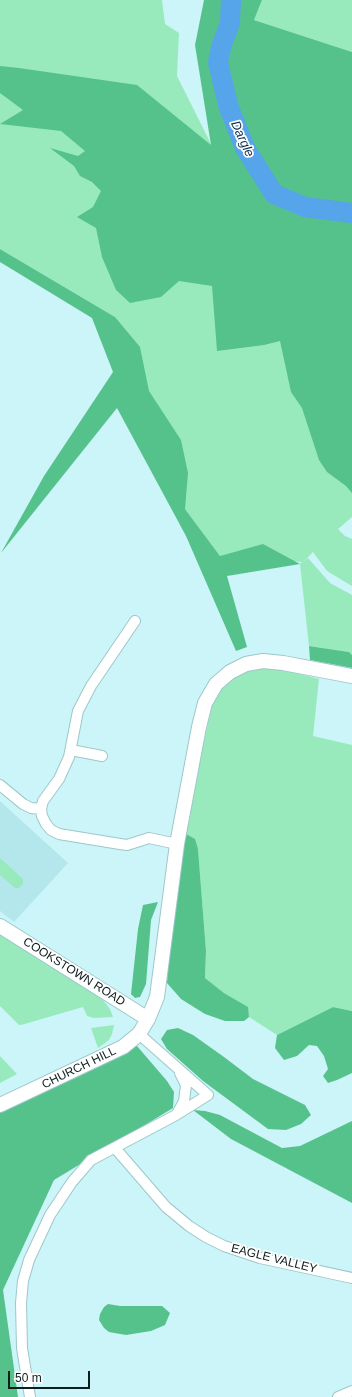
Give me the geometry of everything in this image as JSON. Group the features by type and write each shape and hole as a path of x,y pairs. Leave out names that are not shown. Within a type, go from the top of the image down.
{"main road":[{"name":"CHURCH HILL","path":"0,1105 123,1047 138,1034 148,1019 157,997 176,844 199,727 205,703 216,684 230,672 241,666 263,662 283,663 352,676"},
{"name":"COOKSTOWN ROAD","path":"0,926 148,1019"}],"street":[{"path":"135,621 80,706 71,750 65,769 43,801 41,809 42,816 51,830 59,834 127,845 149,838 176,844"},
{"path":"71,750 102,756"},
{"path":"0,785 23,804 31,808 41,809"},
{"path":"30,1397 22,1348 21,1303 23,1281 29,1260 50,1215 72,1182 91,1160 176,1115 208,1095 138,1034"},
{"path":"176,1115 184,1102 186,1085 179,1070"},
{"name":"EAGLE VALLEY","path":"115,1148 166,1207 189,1226 206,1237 224,1246 260,1258 352,1278"}],"shaded area":[{"path":"0,801 68,863 14,922 0,911"}],"green space":[{"path":"0,0 162,0 165,24 179,33 177,76 230,182 352,377 352,517 338,529 345,536 352,539 352,586 327,571 313,552 303,562 308,558 330,583 352,595 352,655 349,652 309,646 300,564 302,562 220,556 185,509 115,317 0,249"},
{"path":"204,0 262,0 254,20 352,52 352,493 346,486 327,472 319,460 302,408 291,392 280,341 264,345 217,351 212,286 179,281 161,297 130,303 116,290 102,257 96,228 77,217 93,207 101,191 92,182 80,176 74,166 50,148 78,156 85,151 61,131 0,124 23,110 0,93 0,66 137,85 211,145 195,45"},
{"path":"262,0 352,0 352,52 254,20"},
{"path":"0,249 115,317 140,347 149,391 181,440 188,473 185,509 220,556 263,544 300,564 227,576 247,647 236,651 186,536 117,408 1,553 44,476 113,372 92,318 0,262"},
{"path":"309,646 349,652 352,655 352,668 310,660"},
{"path":"261,667 277,668 319,679 313,736 352,745 352,1011 333,1007 277,1035 249,1017 247,1007 224,993 205,978 206,951 198,849 186,834 190,805 213,701 217,693 236,676 249,669"},
{"path":"186,834 195,839 198,849 206,951 205,978 224,993 248,1007 249,1017 244,1021 225,1021 205,1014 181,999 167,983 169,944"},
{"path":"0,858 23,879 23,884 19,888 15,888 0,875"},
{"path":"158,902 151,920 146,984 140,997 135,998 131,994 138,929 143,905"},
{"path":"0,935 95,994 103,1000 110,1009 113,1017 94,1018 87,1016 83,1007 19,1025 0,1006"},
{"path":"333,1007 352,1011 352,1073 328,1083 323,1076 328,1069 324,1056 317,1046 309,1045 297,1056 284,1060 275,1048 277,1035"},
{"path":"114,1025 109,1040 98,1048 91,1028"},
{"path":"178,1028 193,1035 253,1079 305,1105 311,1115 301,1124 286,1130 268,1129 203,1081 167,1049 161,1039 167,1030"},
{"path":"137,1046 167,1081 174,1092 173,1108 54,1180 3,1290 18,1397 0,1397 0,1110"},
{"path":"0,1056 17,1074 0,1083"},
{"path":"193,1110 205,1111 220,1115 282,1148 300,1146 352,1121 352,1203 231,1139"},
{"path":"108,1304 120,1306 162,1306 170,1313 165,1325 151,1331 126,1335 109,1332 104,1328 99,1320 100,1314 104,1307"}],"waterway":[{"name":"Dargle","path":"231,0 230,23 221,47 218,63 229,108 245,148 274,194 305,207 352,213"}]}
